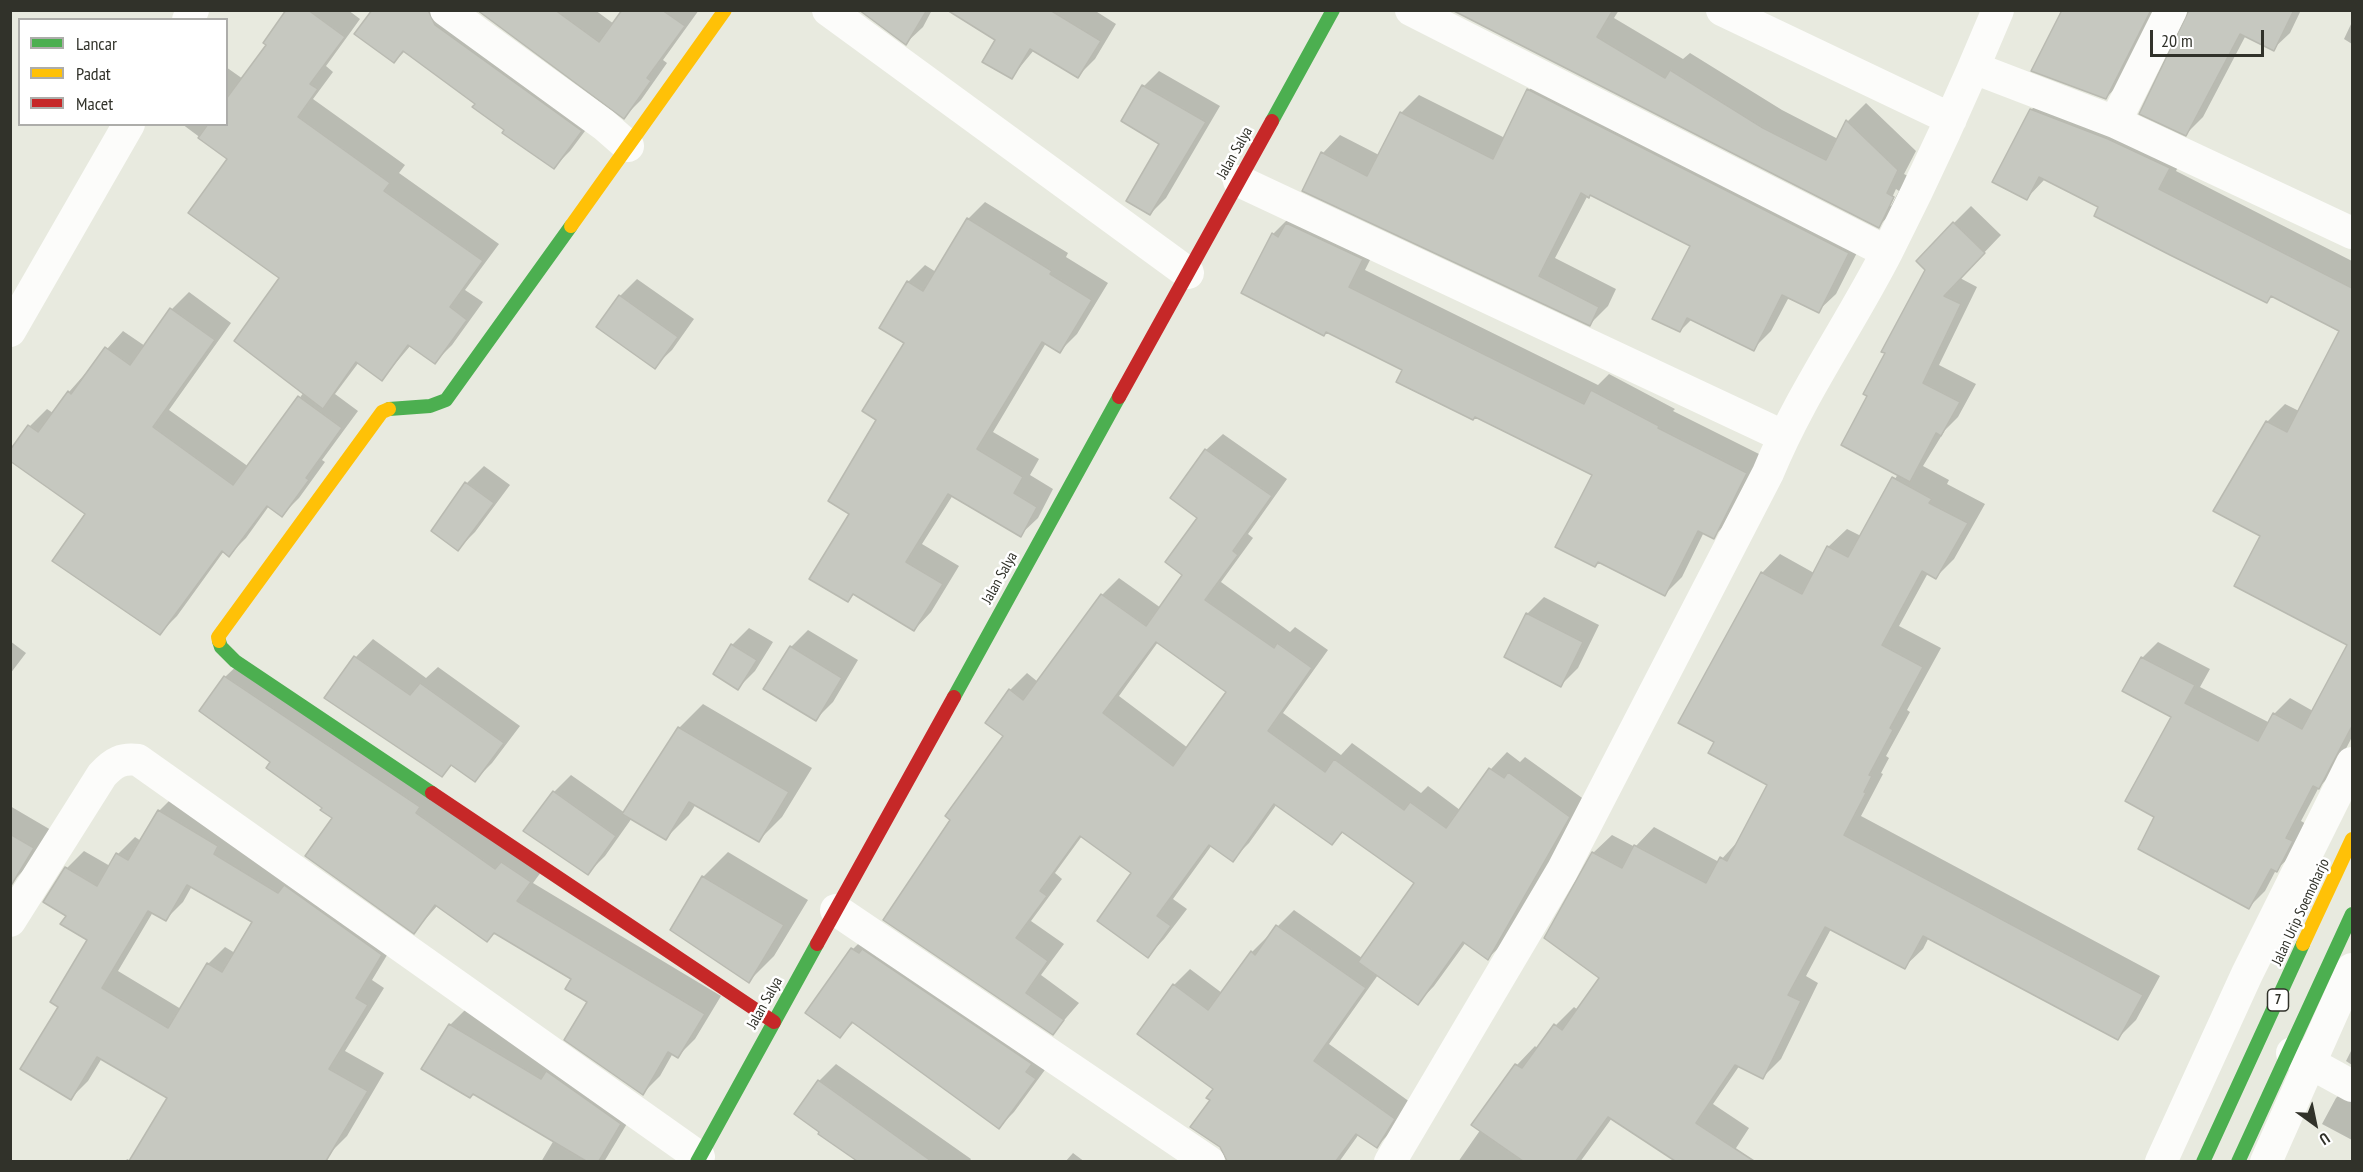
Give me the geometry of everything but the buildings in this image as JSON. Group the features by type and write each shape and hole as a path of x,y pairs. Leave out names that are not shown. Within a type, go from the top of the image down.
{"main road":[{"path":"725,10 446,400 436,407 393,405 382,412 218,637 221,647 235,661 774,1022"},
{"name":"Jalan Salya","path":"698,1159 1333,10"},
{"name":"Jalan Urip Soemoharjo","path":"2203,1161 2352,839"},
{"name":"7","path":"2238,1161 2299,1058 2352,914"}],"street":[{"path":"446,10 604,125 628,146"},
{"path":"828,10 1188,273"},
{"path":"1411,10 1887,252"},
{"path":"1722,10 1952,119"},
{"path":"1390,1161 1562,871 1768,473 1783,436 1887,252 1952,119 1998,10"},
{"path":"2115,122 2171,10"},
{"path":"1974,68 2115,122 2352,233"},
{"path":"10,331 128,126"},
{"path":"1239,181 1783,436"},
{"path":"10,921 102,775 112,764 125,759 138,760 698,1159"},
{"path":"2161,1161 2247,974 2352,763"},
{"path":"836,910 1209,1161"},
{"path":"2265,1161 2299,1058 2352,969"},
{"path":"2299,1058 2352,1086"}],"traffic: fast":[{"path":"1272,121 1333,10"},
{"path":"389,409 430,406 446,400 571,226"},
{"path":"954,697 1119,397"},
{"path":"219,641 221,647 235,661 432,793"},
{"path":"2238,1162 2352,914"},
{"path":"697,1162 817,944"},
{"path":"2203,1162 2303,944"}],"traffic: slow":[{"path":"571,226 725,10"},
{"path":"219,641 218,637 382,412 389,409"},
{"path":"2303,944 2352,839"}],"traffic: jam":[{"path":"1119,397 1272,121"},
{"path":"817,944 954,697"},
{"path":"432,793 774,1022"}]}
